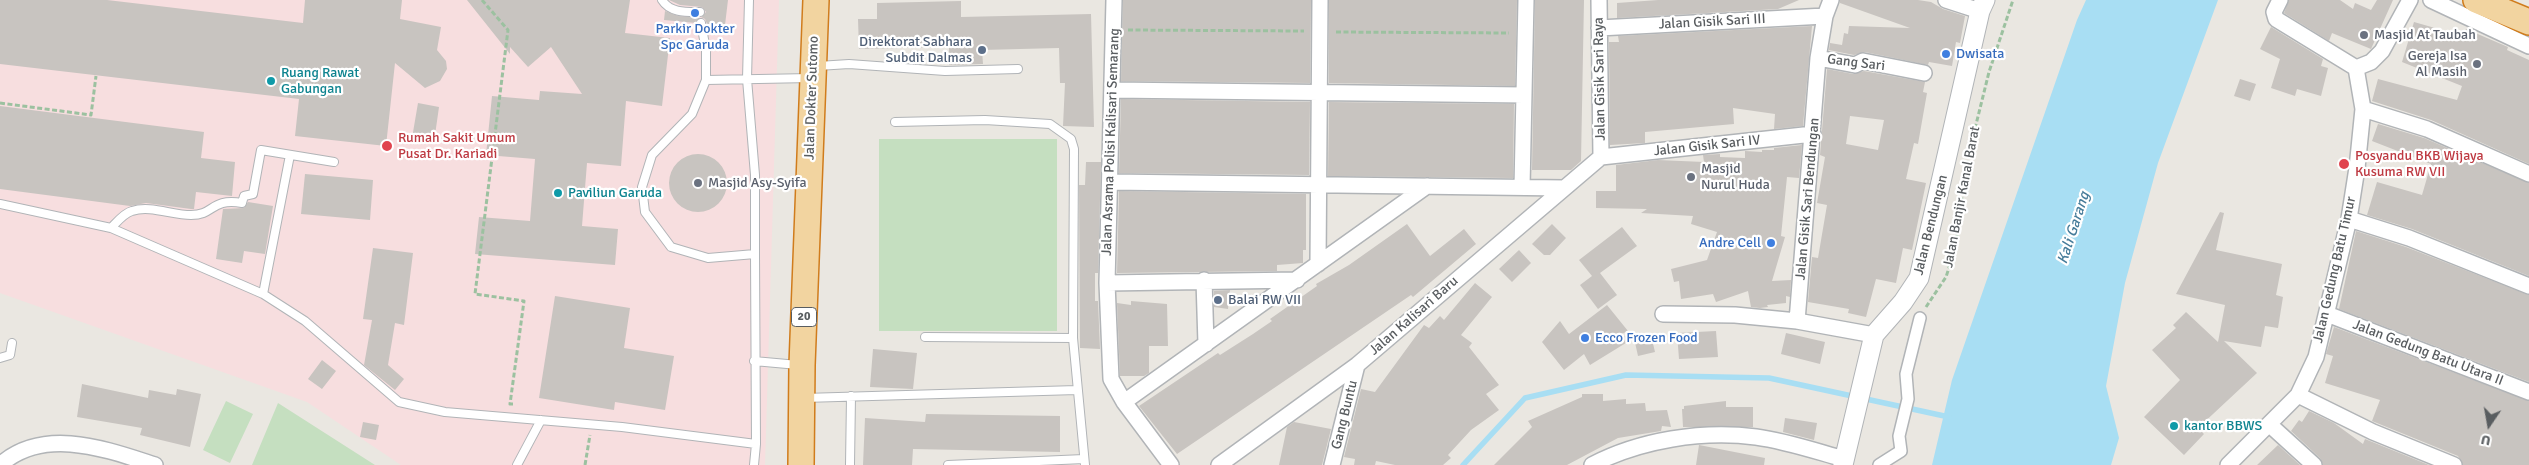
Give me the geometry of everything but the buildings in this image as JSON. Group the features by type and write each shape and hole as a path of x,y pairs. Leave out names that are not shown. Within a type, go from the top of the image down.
{"highway":[{"name":"Jalan Dokter Sutomo","path":"801,465 805,398 802,365 818,0"},
{"path":"2476,0 2529,22"}],"street":[{"name":"Jalan Asrama Polisi Kalisari Semarang","path":"1114,0 1111,182 1107,283 1112,379 1124,402 1171,465"},
{"path":"1318,264 1320,0"},
{"path":"1522,187 1526,0"},
{"name":"Jalan Gisik Sari Raya","path":"1599,0 1601,157"},
{"name":"Jalan Gisik Sari Bendungan","path":"1797,321 1818,58 1825,16 1831,0"},
{"path":"1946,0 1983,5"},
{"path":"2280,0 2274,12 2276,19 2356,68 2371,62 2382,51 2410,0"},
{"path":"2431,0 2529,46"},
{"name":"Jalan Bendungan","path":"1844,462 1871,343 1919,278 1983,5"},
{"name":"Jalan Gisik Sari III","path":"1599,28 1825,16"},
{"name":"Gang Sari","path":"1818,58 1855,65 1863,61 1924,73"},
{"name":"Jalan Gedung Batu Timur","path":"2228,465 2298,395 2310,372 2327,314 2349,219 2363,109 2356,68"},
{"name":"Jalan Dokter Sutomo","path":"807,465 805,398 815,70"},
{"path":"1113,90 1524,94"},
{"path":"2363,109 2427,129 2529,174"},
{"name":"Jalan Gisik Sari IV","path":"1601,157 1813,134"},
{"name":"Jalan Kalisari Baru","path":"1219,465 1358,365 1601,157"},
{"path":"1111,182 1564,188"},
{"path":"1124,402 1427,186"},
{"path":"2349,219 2409,238 2529,286"},
{"path":"1204,280 1206,344"},
{"path":"1107,283 1297,280"},
{"path":"1663,314 1735,315 1797,321 1871,343"},
{"name":"Jalan Gedung Batu Utara II","path":"2327,314 2529,392"},
{"path":"1879,465 1901,451 1899,436 1908,399 1906,374 1920,318"},
{"name":"Gang Buntu","path":"1332,465 1358,365"},
{"path":"2298,395 2366,428 2454,465"},
{"path":"2270,424 2314,465"},
{"path":"1592,465 1606,458 1662,441 1733,434 1778,441 1844,462"},
{"path":"0,465 10,456 45,443 80,444 119,453 155,465"}],"lane":[{"path":"662,0 665,5 681,12 700,12"},
{"path":"749,0 747,79 755,175 754,361 756,444 754,465"},
{"path":"701,23 706,50 706,80 692,114 652,155 642,187 644,212 671,247 708,258 755,254"},
{"path":"706,80 747,79 849,64 945,71 1018,69"},
{"path":"895,122 985,120 1050,124 1071,139 1074,149 1073,338 1085,462 948,465"},
{"path":"111,228 130,211 140,209 193,215 206,213 217,203 228,201 242,203 244,196 253,194 261,150 334,162"},
{"path":"263,294 290,155"},
{"path":"0,204 111,228 263,294 305,321 399,402 445,412 591,424 756,444"},
{"path":"925,337 1073,338"},
{"path":"0,358 10,355 12,343"},
{"path":"754,361 802,365"},
{"path":"805,398 1077,390"},
{"path":"850,465 851,396"},
{"path":"517,465 541,420"}],"path":[{"path":"482,0 508,30 474,294 524,301 510,404 520,405"},
{"name":"Jalan Banjir Kanal Barat","path":"1920,318 1946,277 1955,249 1967,161 1989,72 2013,0"},
{"path":"0,104 91,115 96,76"},
{"path":"585,465 591,424"}],"shaded area":[{"name":"Rumah Sakit Umum Pusat Dr. Kariadi","path":"0,0 779,0 765,465 401,465 307,402 0,293"}],"green space":[{"path":"879,139 1057,139 1057,331 879,331"},
{"path":"226,401 253,414 230,463 203,450"},
{"path":"278,403 375,465 252,465"}],"water":[{"name":"Kali Garang","path":"2086,0 2218,0 2158,163 2125,283 2106,386 2119,438 2111,465 1932,465 1952,380 2077,20"}],"waterway":[{"path":"1463,465 1525,398 1626,375 1769,378 1949,417"}],"place":[{"name":"Parkir Dokter Spc Garuda","path":"695,13"},
{"name":"Masjid At Taubah","path":"2364,35"},
{"name":"Direktorat Sabhara Subdit Dalmas","path":"982,50"},
{"name":"Dwisata","path":"1946,54"},
{"name":"Gereja Isa Al Masih","path":"2477,64"},
{"name":"Ruang Rawat Gabungan","path":"271,81"},
{"name":"Rumah Sakit Umum Pusat Dr. Kariadi","path":"387,146"},
{"name":"Posyandu BKB Wijaya Kusuma RW VII","path":"2344,164"},
{"name":"Masjid Nurul Huda","path":"1691,177"},
{"name":"Masjid Asy-Syifa","path":"698,183"},
{"name":"Paviliun Garuda","path":"558,193"},
{"name":"Andre Cell","path":"1771,243"},
{"name":"Balai RW VII","path":"1218,300"},
{"name":"Ecco Frozen Food","path":"1585,338"},
{"name":"kantor BBWS","path":"2174,426"}]}
